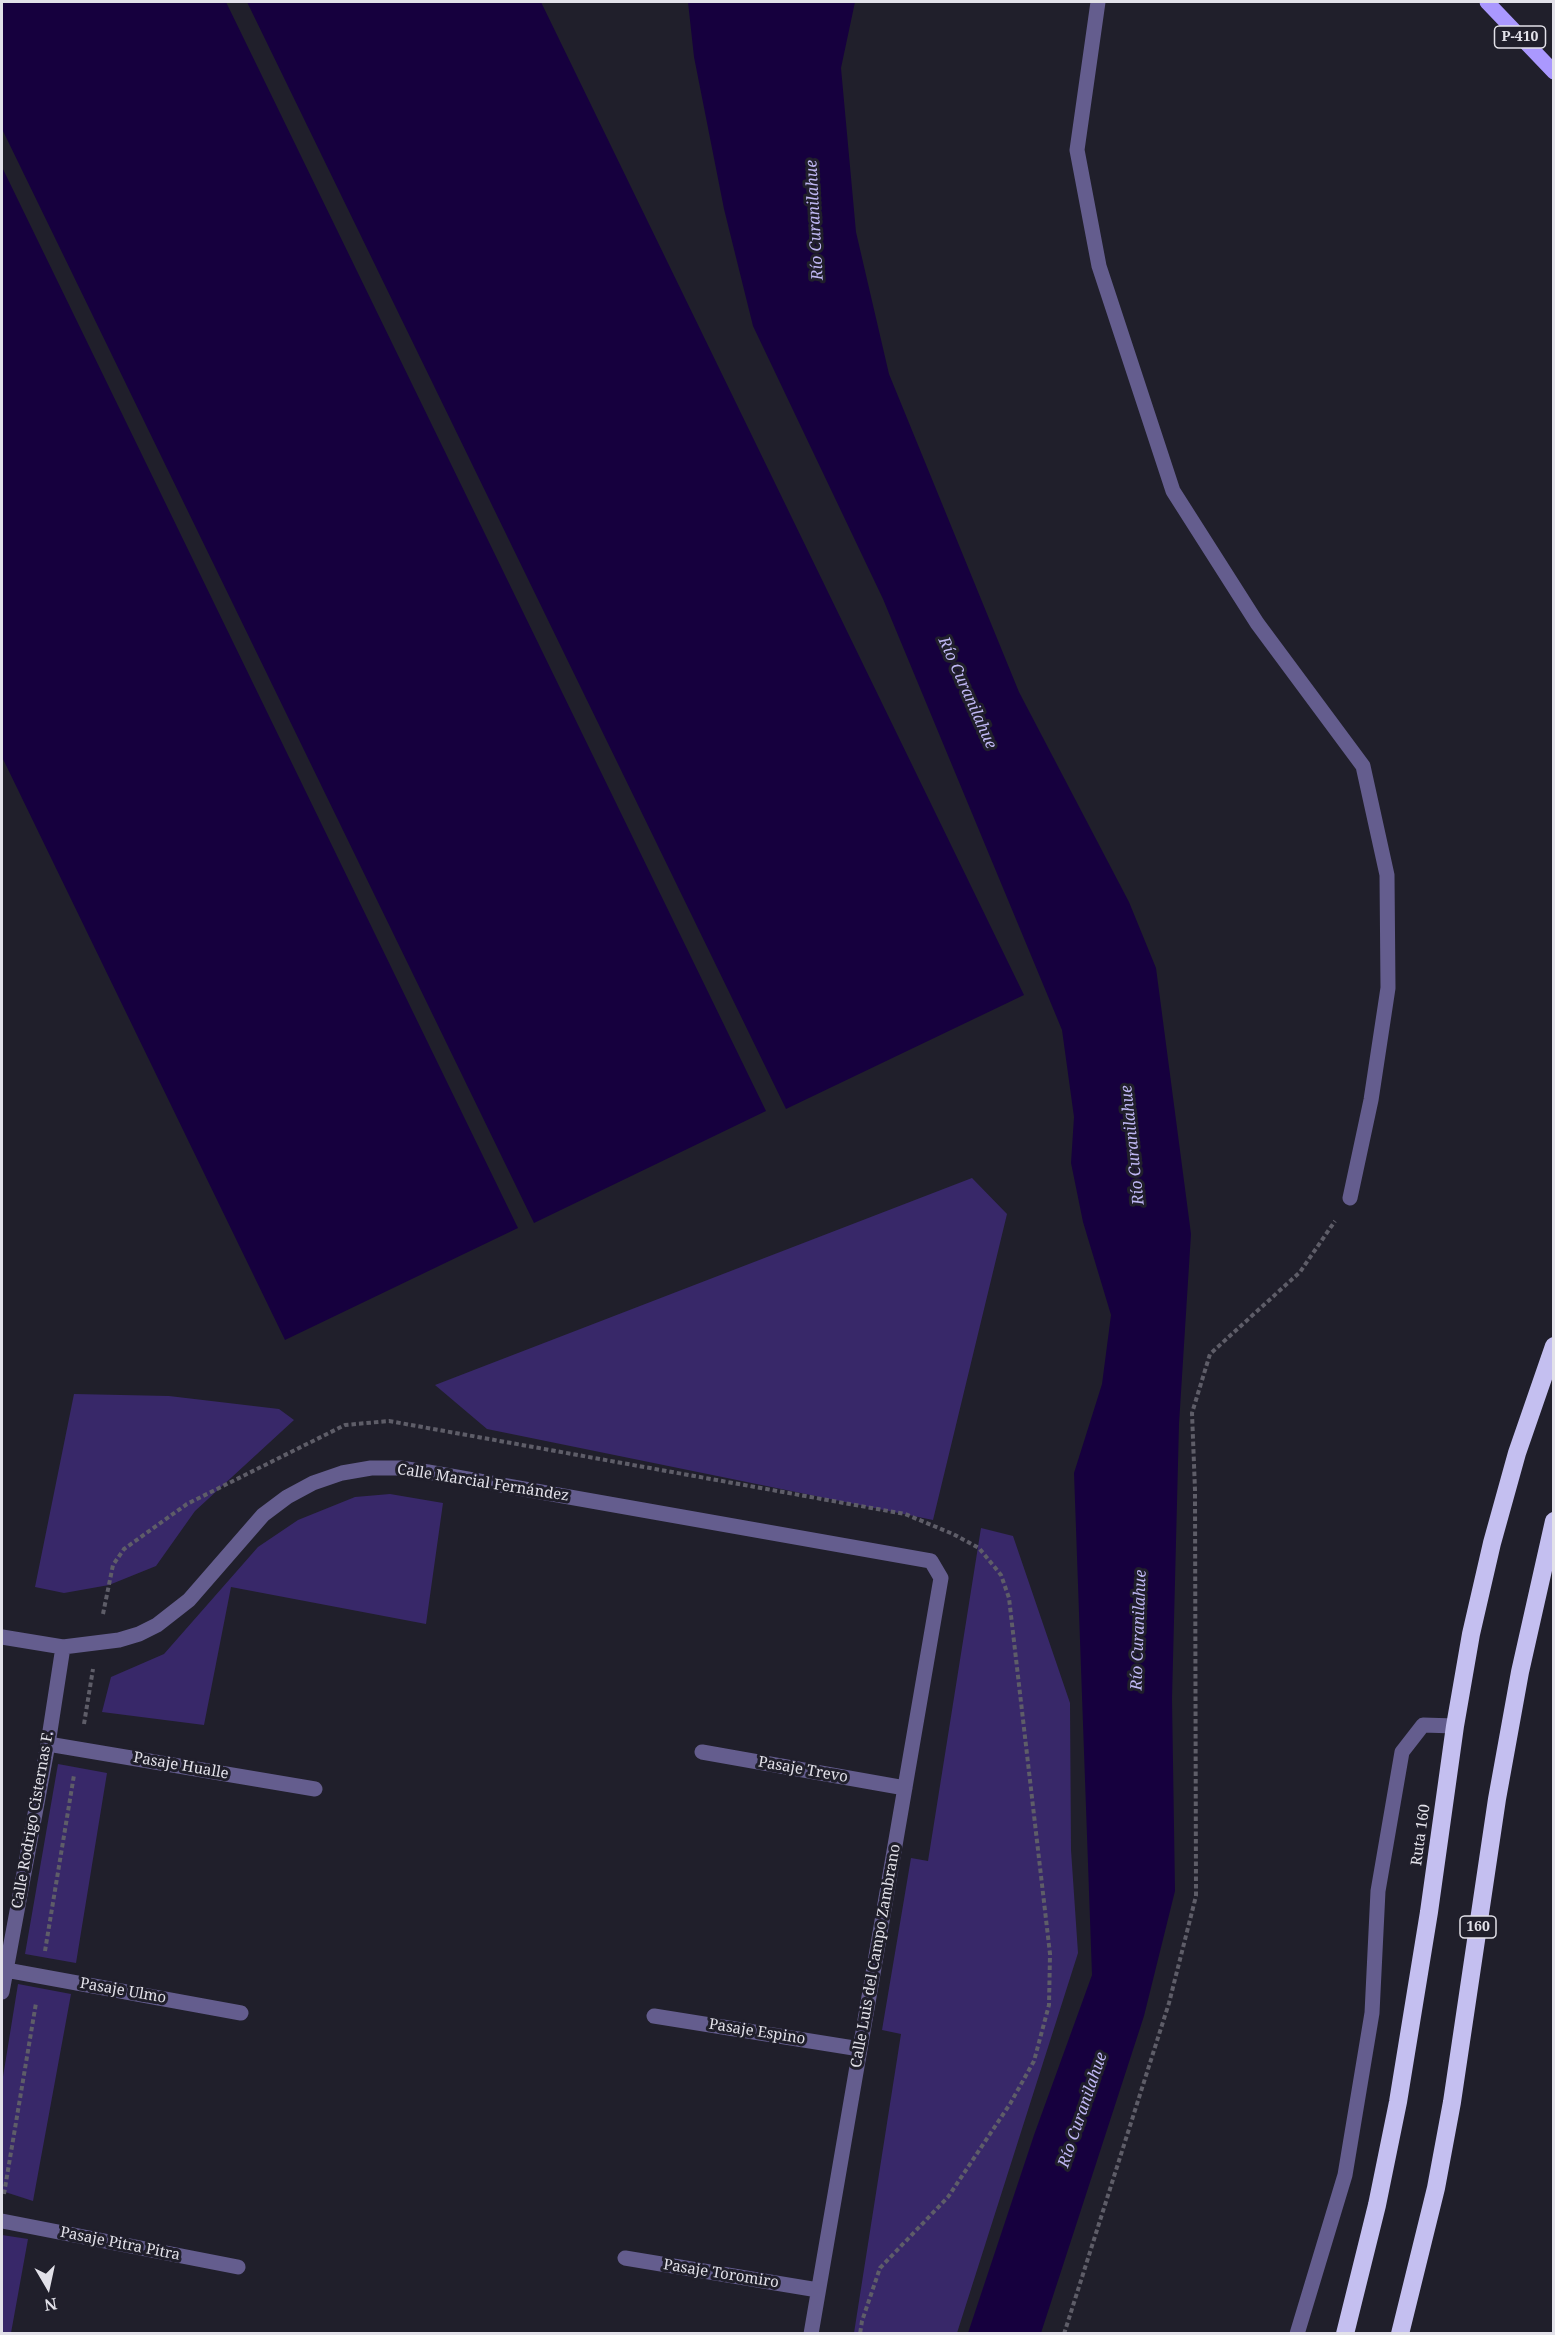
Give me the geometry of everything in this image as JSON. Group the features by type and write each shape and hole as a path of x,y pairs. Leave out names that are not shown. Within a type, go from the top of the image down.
{"highway":[{"name":"Ruta 160","path":"1345,2334 1377,2205 1398,2102 1471,1634 1492,1543 1518,1453 1554,1346"},
{"name":"160","path":"1400,2334 1438,2178 1452,2102 1506,1753 1533,1609 1554,1521"}],"main road":[{"name":"P-410","path":"1487,2 1554,72"}],"street":[{"path":"1098,2 1077,150 1099,266 1173,491 1257,623 1363,766 1387,875 1388,988 1371,1100 1350,1198"},
{"name":"Calle Marcial Fernández","path":"2,1637 63,1647 98,1644 139,1634 175,1613 263,1515 287,1497 332,1476 371,1468 400,1468 428,1472 932,1560 941,1578"},
{"name":"Calle Luis del Campo Zambrano","path":"811,2334 941,1578"},
{"name":"Calle Rodrigo Cisternas F.","path":"2,1992 48,1744 63,1647"},
{"path":"1297,2334 1345,2175 1372,2013 1378,1891 1402,1752 1423,1725 1455,1726"},
{"name":"Pasaje Hualle","path":"48,1744 315,1789"},
{"name":"Pasaje Trevo","path":"702,1752 905,1788"},
{"name":"Pasaje Ulmo","path":"6,1970 240,2013"},
{"name":"Pasaje Espino","path":"654,2016 860,2049"},
{"name":"Pasaje Pitra Pitra","path":"2,2221 238,2267"},
{"name":"Pasaje Toromiro","path":"624,2258 818,2290"}],"path":[{"path":"1064,2334 1169,2003 1196,1896 1195,1490 1192,1413 1210,1354 1300,1272 1350,1198"},
{"path":"3,2198 79,1748 113,1565 124,1549 187,1504 345,1425 389,1421 905,1515 953,1534 979,1548 1001,1575 1009,1598 1050,1954 1048,2005 1034,2061 1010,2104 948,2197 880,2268 862,2321 860,2334"}],"shaded area":[{"path":"972,1178 1007,1214 933,1520 487,1429 435,1385"},
{"path":"74,1394 169,1396 279,1409 294,1420 195,1511 156,1566 109,1585 64,1593 35,1587"},
{"path":"390,1494 443,1503 426,1624 231,1587 204,1725 102,1712 111,1677 164,1654 258,1547 298,1520 355,1497"},
{"path":"981,1528 1013,1536 1070,1703 1071,1850 1078,1953 957,2333 854,2333 901,2034 882,2030 911,1858 928,1861"},
{"path":"58,1764 107,1773 76,1963 25,1954"},
{"path":"18,1984 71,1994 33,2201 2,2191 2,2083"},
{"path":"2,2235 28,2239 11,2333 2,2333"}],"water":[{"path":"2,2 226,2 766,1111 534,1223 2,129"},
{"path":"247,2 541,2 1024,995 786,1109"},
{"name":"Río Curanilahue","path":"688,2 855,2 841,68 856,232 889,374 1019,692 1129,902 1156,968 1191,1234 1179,1424 1172,1699 1175,1891 1144,2016 1041,2333 968,2333 1034,2135 1092,1975 1074,1473 1102,1384 1111,1315 1083,1222 1071,1163 1074,1117 1062,1030 883,599 753,326 724,209 694,57"},
{"path":"2,167 518,1228 285,1340 2,757"}]}
